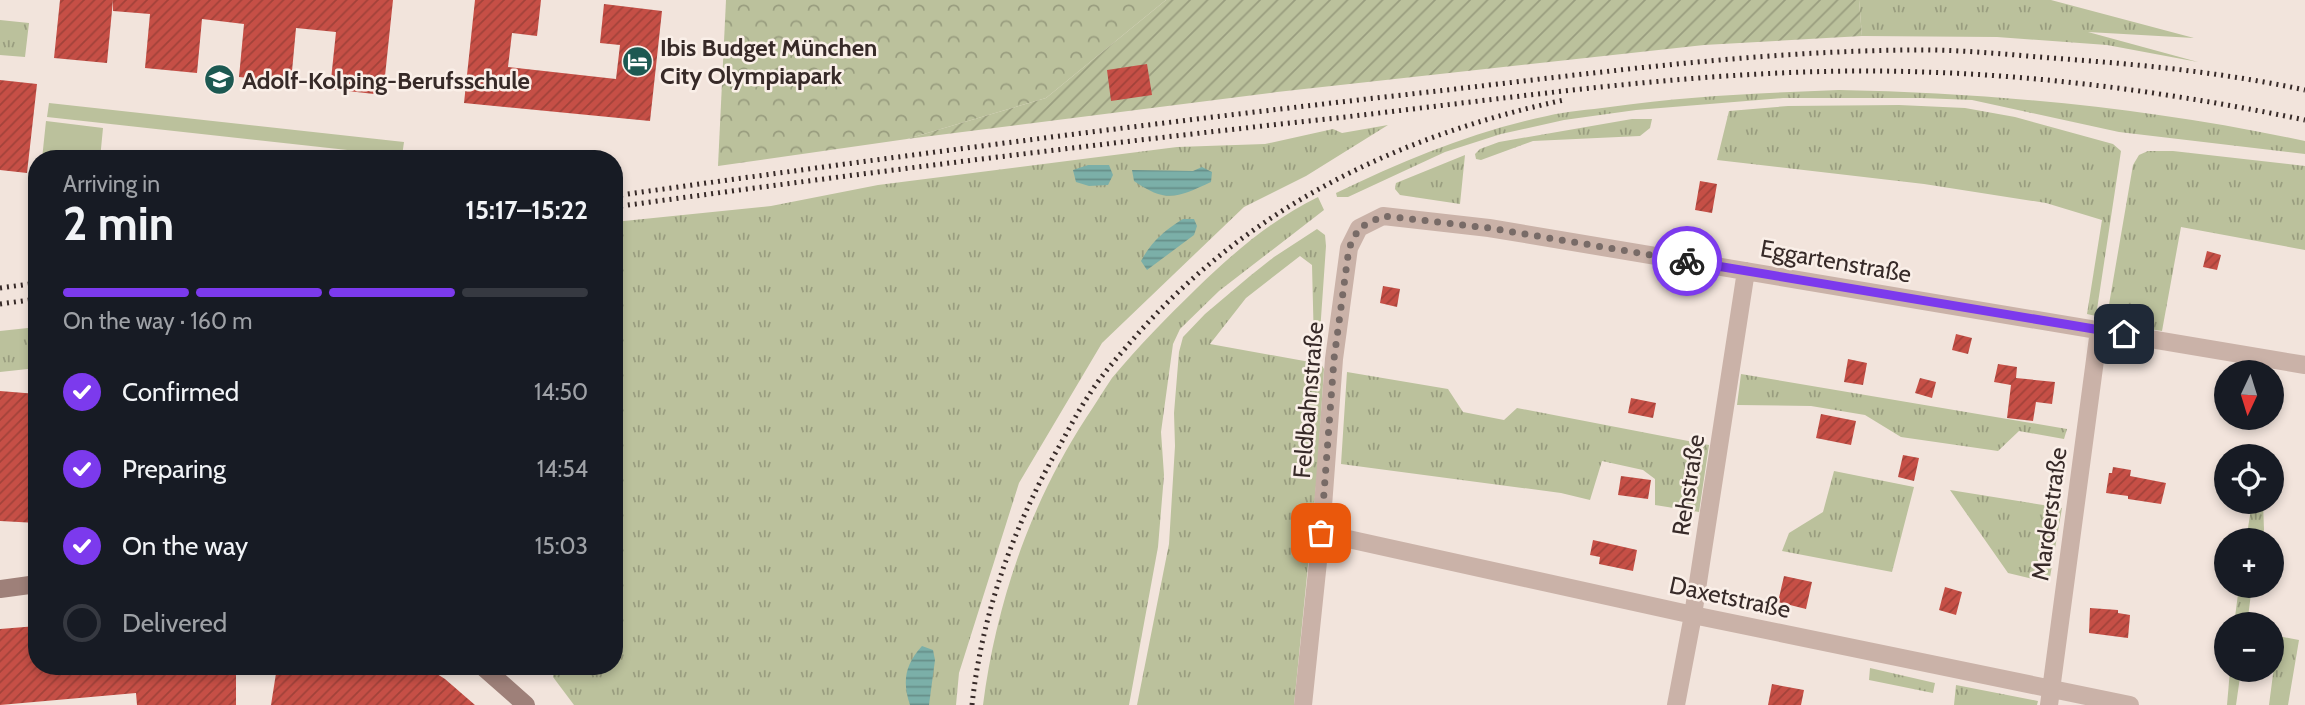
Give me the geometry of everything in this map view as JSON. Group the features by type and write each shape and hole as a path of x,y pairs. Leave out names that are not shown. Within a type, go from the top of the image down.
{"street":[{"name":"Eggartenstraße","path":"1359,228 1383,216 1489,228 2305,365"},
{"name":"Feldbahnstraße","path":"1303,705 1321,533 1334,359 1349,248 1359,228"},
{"name":"Rehstraße","path":"1676,705 1693,615 1746,271"},
{"name":"Marderstraße","path":"2050,696 2099,330"},
{"name":"Daxetstraße","path":"1321,533 2050,696 2130,705"},
{"path":"0,589 28,585"},
{"path":"492,675 526,705"}],"green space":[{"path":"726,0 1166,0 1046,98 907,139 718,166"},
{"path":"1166,0 1859,0 1862,36 1704,45 1277,92 907,139 1046,98"},
{"path":"1859,0 2051,0 2194,38 2088,32 2198,62 2107,45 1997,37 1862,36"},
{"path":"0,20 29,23 25,57 0,55"},
{"path":"1839,90 2015,99 2131,111 2305,141 2305,154 2119,132 1972,100 1783,98 1636,110 1564,120 1501,134 1445,152 1348,197 1337,197 1336,193 1439,148 1492,130 1555,114 1696,98"},
{"path":"49,103 404,142 403,150 347,150 47,117"},
{"path":"1899,105 1965,108 2015,117 2113,144 2121,151 2096,316 2087,314 2102,220 2046,203 1924,184 1717,160 1729,111 1788,106"},
{"path":"1632,119 1652,119 1650,128 1640,136 1533,141 1481,160 1476,159 1475,154 1480,149 1499,142"},
{"path":"46,121 103,128 101,150 43,150"},
{"path":"1388,125 1306,176 1244,207 1102,343 1019,483 959,673 956,705 574,705 553,677 623,675 623,221 771,206 878,185 1177,147 1265,144 1333,129 1342,133"},
{"path":"2148,151 2173,151 2305,166 2305,250 2181,227 2162,331 2106,322 2133,165 2139,155"},
{"path":"1465,155 1460,204 1400,195 1395,189 1396,183"},
{"path":"1318,197 1324,210 1219,291 1180,329 1173,344 1161,432 1164,475 1158,547 1129,705 983,705 1007,592 1032,520 1066,451 1109,383 1153,333 1224,263 1268,227"},
{"path":"1317,229 1325,235 1326,246 1319,347 1314,346 1312,265 1300,256 1246,298 1210,344 1321,364 1324,369 1317,476 1294,705 1137,705 1169,544 1175,446 1174,413 1179,352 1183,337 1205,314 1250,276"},
{"path":"28,328 28,369 0,372 0,331"},
{"path":"1347,372 1448,389 1463,412 1504,420 1517,408 1709,445 1699,512 1655,505 1655,479 1643,470 1602,461 1590,500 1561,493 1341,464"},
{"path":"1741,374 2067,429 2064,439 2019,431 1998,451 1901,437 1865,415 1811,406 1737,405"},
{"path":"1834,471 1914,487 1892,572 1782,551 1789,533 1823,512"},
{"path":"1950,490 2062,508 2049,583 2008,573"},
{"path":"2250,514 2263,514 2264,528 2248,528"},
{"path":"2237,598 2250,598 2249,612 2236,612"},
{"path":"2284,637 2299,640 2288,705 2269,705 2272,682 2284,682"},
{"path":"1870,668 1935,683 1933,693 1869,680"},
{"path":"2229,682 2239,682 2236,705 2227,705"},
{"path":"1956,685 2038,701 2037,705 1954,705"}],"water":[{"path":"1088,165 1109,165 1113,175 1108,185 1089,186 1076,182 1073,170"},
{"path":"1202,167 1212,172 1211,182 1172,196 1155,193 1134,181 1132,170 1193,171"},
{"path":"1183,219 1194,219 1197,226 1194,235 1147,270 1141,261 1149,248 1164,232"},
{"path":"922,646 933,650 935,660 929,705 910,705 906,688 907,674 912,660"}],"building":[{"path":"60,0 113,0 107,63 54,58"},
{"path":"113,0 393,0 383,95 330,89 336,32 296,28 291,82 239,77 244,24 202,19 197,73 145,68 150,14 113,11"},
{"path":"475,0 541,0 537,36 512,33 508,67 616,79 620,45 600,43 604,4 662,11 650,121 464,103"},
{"path":"1147,64 1152,95 1111,101 1107,70"},
{"path":"0,80 37,84 27,173 0,170"},
{"path":"1700,181 1717,184 1712,213 1695,210"},
{"path":"2207,251 2221,255 2217,270 2203,267"},
{"path":"1383,286 1400,289 1397,307 1380,303"},
{"path":"1956,334 1972,338 1968,354 1952,350"},
{"path":"1848,359 1867,363 1863,385 1844,382"},
{"path":"1998,364 2017,367 2016,378 2055,382 2052,404 2036,402 2033,421 2007,418 2011,385 1994,382"},
{"path":"1920,378 1936,382 1932,398 1915,393"},
{"path":"0,391 28,393 28,523 0,521"},
{"path":"1631,398 1656,403 1653,418 1628,413"},
{"path":"1821,414 1856,421 1851,445 1816,438"},
{"path":"1903,455 1919,458 1914,481 1898,477"},
{"path":"2113,467 2131,470 2130,476 2166,483 2161,504 2106,493 2109,473 2112,473"},
{"path":"1621,476 1651,480 1648,499 1618,495"},
{"path":"1593,540 1637,550 1633,571 1599,564 1600,557 1590,555"},
{"path":"1784,576 1812,582 1806,609 1778,602"},
{"path":"1945,587 1962,592 1956,615 1939,610"},
{"path":"2090,608 2118,610 2118,613 2130,615 2128,638 2089,633"},
{"path":"28,627 28,675 236,675 236,705 137,705 136,693 0,705 0,629"},
{"path":"276,675 439,675 475,705 271,705"},
{"path":"1772,684 1804,690 1801,705 1768,705"}],"railway":[{"path":"623,195 1218,116 1602,72 1784,55 1906,50 1979,52 2178,70 2305,90"},
{"path":"623,206 975,160 1556,92 1776,73 1924,72 2068,82 2163,94 2305,120"},
{"path":"972,705 992,603 1002,570 1028,506 1085,401 1142,329 1186,285 1233,245 1282,211 1334,181 1445,133 1564,100"},
{"path":"0,288 28,284"},
{"path":"0,304 28,300"}],"way so far":[{"path":"1321,533 1334,359 1349,248 1359,228 1383,216 1489,228 1687,261"}],"place":[{"name":"Ibis Budget München City Olympiapark","path":"637,61"},
{"name":"Adolf-Kolping-Berufsschule","path":"219,80"}],"route":[{"path":"1687,261 2124,334"}]}
